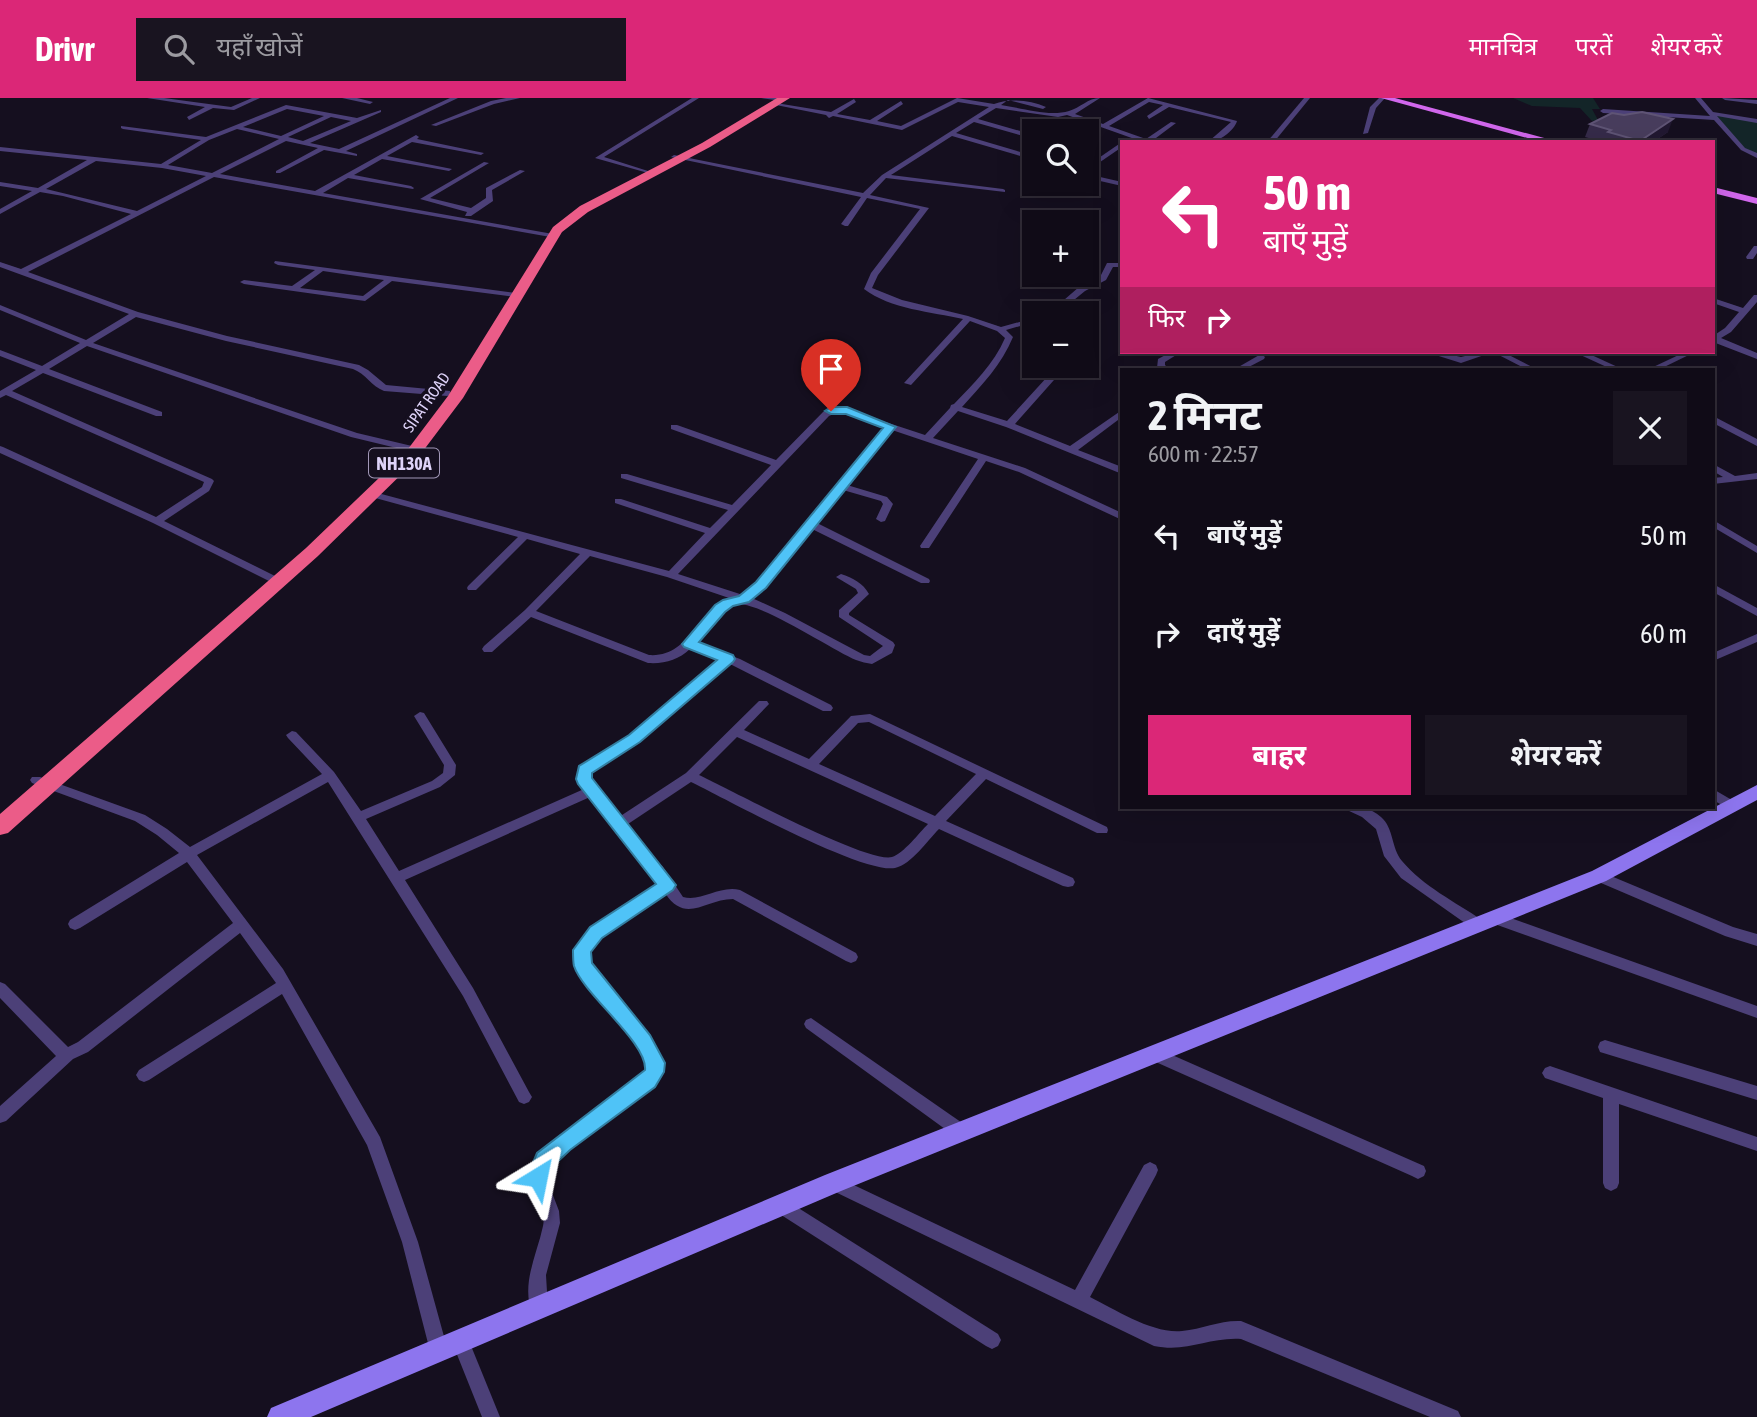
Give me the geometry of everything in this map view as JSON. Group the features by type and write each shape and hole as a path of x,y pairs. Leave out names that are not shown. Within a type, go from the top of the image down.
{"highway":[{"name":"SIPAT ROAD","path":"549,235 584,209 777,99"},
{"name":"SIPAT ROAD","path":"275,581 409,448 512,295 555,223 587,202 677,157"},
{"name":"SIPAT ROAD","path":"0,827 43,782 275,581 411,456 448,408 512,295"},
{"name":"SIPAT ROAD","path":"0,810 43,782"}],"main road":[{"path":"1378,100 1546,140"},
{"path":"1715,190 1757,201"}],"street":[{"path":"153,98 232,109 257,98"},
{"path":"345,98 370,102"},
{"path":"339,152 455,98"},
{"path":"434,125 494,102 517,98"},
{"path":"646,172 598,158 696,98"},
{"path":"845,224 864,196 884,176 1008,98 1070,114 1145,140"},
{"path":"777,99 829,116 904,128 957,100 1038,114 1070,114 1097,98"},
{"path":"1274,140 1307,98"},
{"path":"1698,98 1743,149 1757,156"},
{"path":"1725,98 1757,102"},
{"path":"1365,134 1378,100"},
{"path":"829,116 854,101"},
{"path":"1099,126 1145,101 1169,104 1234,121 1233,125 1214,140"},
{"path":"870,123 901,103"},
{"path":"1149,117 1169,104"},
{"path":"190,118 211,107"},
{"path":"162,166 207,139 286,107 357,120"},
{"path":"1603,111 1713,115 1757,121"},
{"path":"304,144 370,114 380,113"},
{"path":"21,272 331,115"},
{"path":"393,119 404,121"},
{"path":"975,120 1022,133"},
{"path":"1149,140 1172,123"},
{"path":"123,127 207,139"},
{"path":"235,127 355,155"},
{"path":"952,134 1022,154"},
{"path":"1129,140 1135,136"},
{"path":"317,193 414,138 481,153"},
{"path":"1099,161 1120,146"},
{"path":"278,173 323,148"},
{"path":"0,149 162,166 549,235"},
{"path":"382,157 449,169"},
{"path":"677,157 920,205 925,210 874,275 868,289 894,300 1001,329 1009,337 1002,351 926,439"},
{"path":"0,212 96,158"},
{"path":"474,211 424,199 486,163"},
{"path":"461,219 490,199 488,189 522,171"},
{"path":"347,176 411,188"},
{"path":"884,176 1003,191"},
{"path":"1099,179 1120,184"},
{"path":"0,184 39,189 138,213"},
{"path":"1750,257 1757,248"},
{"path":"278,263 512,295"},
{"path":"0,264 135,314 226,338 356,367 368,371 376,384 384,388 447,393"},
{"path":"1068,301 1082,289 1103,278 1108,267 1120,265"},
{"path":"293,289 320,270"},
{"path":"244,282 365,299 389,279"},
{"path":"1715,338 1728,330 1757,297"},
{"path":"1715,301 1743,311"},
{"path":"0,307 86,343 354,435 409,448"},
{"path":"3,394 135,314"},
{"path":"908,383 968,319"},
{"path":"1001,329 1022,323"},
{"path":"1715,339 1757,356"},
{"path":"0,353 159,414"},
{"path":"1163,368 1160,366 1161,360 1173,354"},
{"path":"1438,354 1461,360 1482,354"},
{"path":"1501,354 1530,368"},
{"path":"1583,354 1616,368"},
{"path":"1670,354 1679,358"},
{"path":"1655,368 1687,354"},
{"path":"1241,368 1261,357"},
{"path":"1009,425 1051,378"},
{"path":"3,394 209,481 206,489 157,521"},
{"path":"954,407 1009,425 1120,470"},
{"path":"671,575 831,411 847,411 1022,470 1120,516"},
{"path":"1071,450 1120,414"},
{"path":"1715,420 1757,443"},
{"path":"674,427 777,464"},
{"path":"529,612 656,661 668,659 689,644 720,608 744,599 761,585 813,525 890,427"},
{"path":"0,449 157,521 275,581"},
{"path":"925,546 984,457"},
{"path":"1715,468 1732,478"},
{"path":"624,476 734,509"},
{"path":"1715,481 1757,477"},
{"path":"842,487 884,499 888,504 881,519"},
{"path":"371,495 671,575 744,599 781,615 861,658 872,660 888,650 889,645 844,617 843,612 864,594 860,587 841,577"},
{"path":"618,501 712,532"},
{"path":"1715,524 1757,550"},
{"path":"813,525 925,581"},
{"path":"472,588 525,536"},
{"path":"488,649 587,553"},
{"path":"1715,588 1757,613"},
{"path":"1715,656 1757,638"},
{"path":"689,644 728,659 827,708"},
{"path":"728,659 635,738 588,766 582,775 617,825 658,871 678,901 692,905 724,894 735,894 851,957"},
{"path":"617,825 690,776 763,704"},
{"path":"358,817 436,785 449,775 450,765 420,716"},
{"path":"810,766 850,724 862,717 879,722 1102,830"},
{"path":"736,731 1068,882"},
{"path":"292,735 330,775 358,817 468,992 524,1097"},
{"path":"690,776 831,845 884,863 899,861 984,774"},
{"path":"75,924 189,854 330,775"},
{"path":"43,782 140,818 189,854 285,985 374,1142 410,1242 439,1351"},
{"path":"396,878 594,790"},
{"path":"285,1416 833,1183 1600,876 1757,792"},
{"path":"1715,795 1732,806"},
{"path":"1356,809 1376,818 1382,824 1387,845 1397,865 1485,921 1757,1012"},
{"path":"1600,876 1730,932 1757,940"},
{"path":"539,1309 537,1275 552,1223 551,1212 538,1177 540,1167 563,1143 648,1081 654,1072 655,1063 647,1047 583,965 582,950 596,932 667,885"},
{"path":"0,1116 68,1054 83,1047 241,924"},
{"path":"144,1075 285,985"},
{"path":"0,988 59,1050 68,1054"},
{"path":"811,1024 962,1132"},
{"path":"1605,1046 1757,1093"},
{"path":"1154,1054 1418,1171"},
{"path":"1550,1073 1757,1144"},
{"path":"1611,1093 1611,1183"},
{"path":"1079,1301 1150,1170"},
{"path":"833,1183 1168,1341 1183,1342 1221,1328 1241,1329 1452,1417"},
{"path":"781,1205 992,1340"},
{"path":"461,1342 491,1417"}],"shaded area":[{"path":"1513,98 1593,98 1600,109 1592,109 1598,120 1592,121 1580,108 1532,106"},
{"path":"1711,113 1757,121 1757,156 1743,149"}],"building":[{"path":"1642,112 1673,119 1642,140 1608,132 1611,130 1590,124 1612,113 1624,115"}],"route":[{"path":"538,1177 545,1160 563,1143 648,1081 654,1072 655,1063 643,1041 583,965 582,950 596,932 667,885 617,825 582,775 588,766 635,738 728,659 689,644 720,608 744,599 761,585 813,525 890,427 841,409 831,411"}]}
